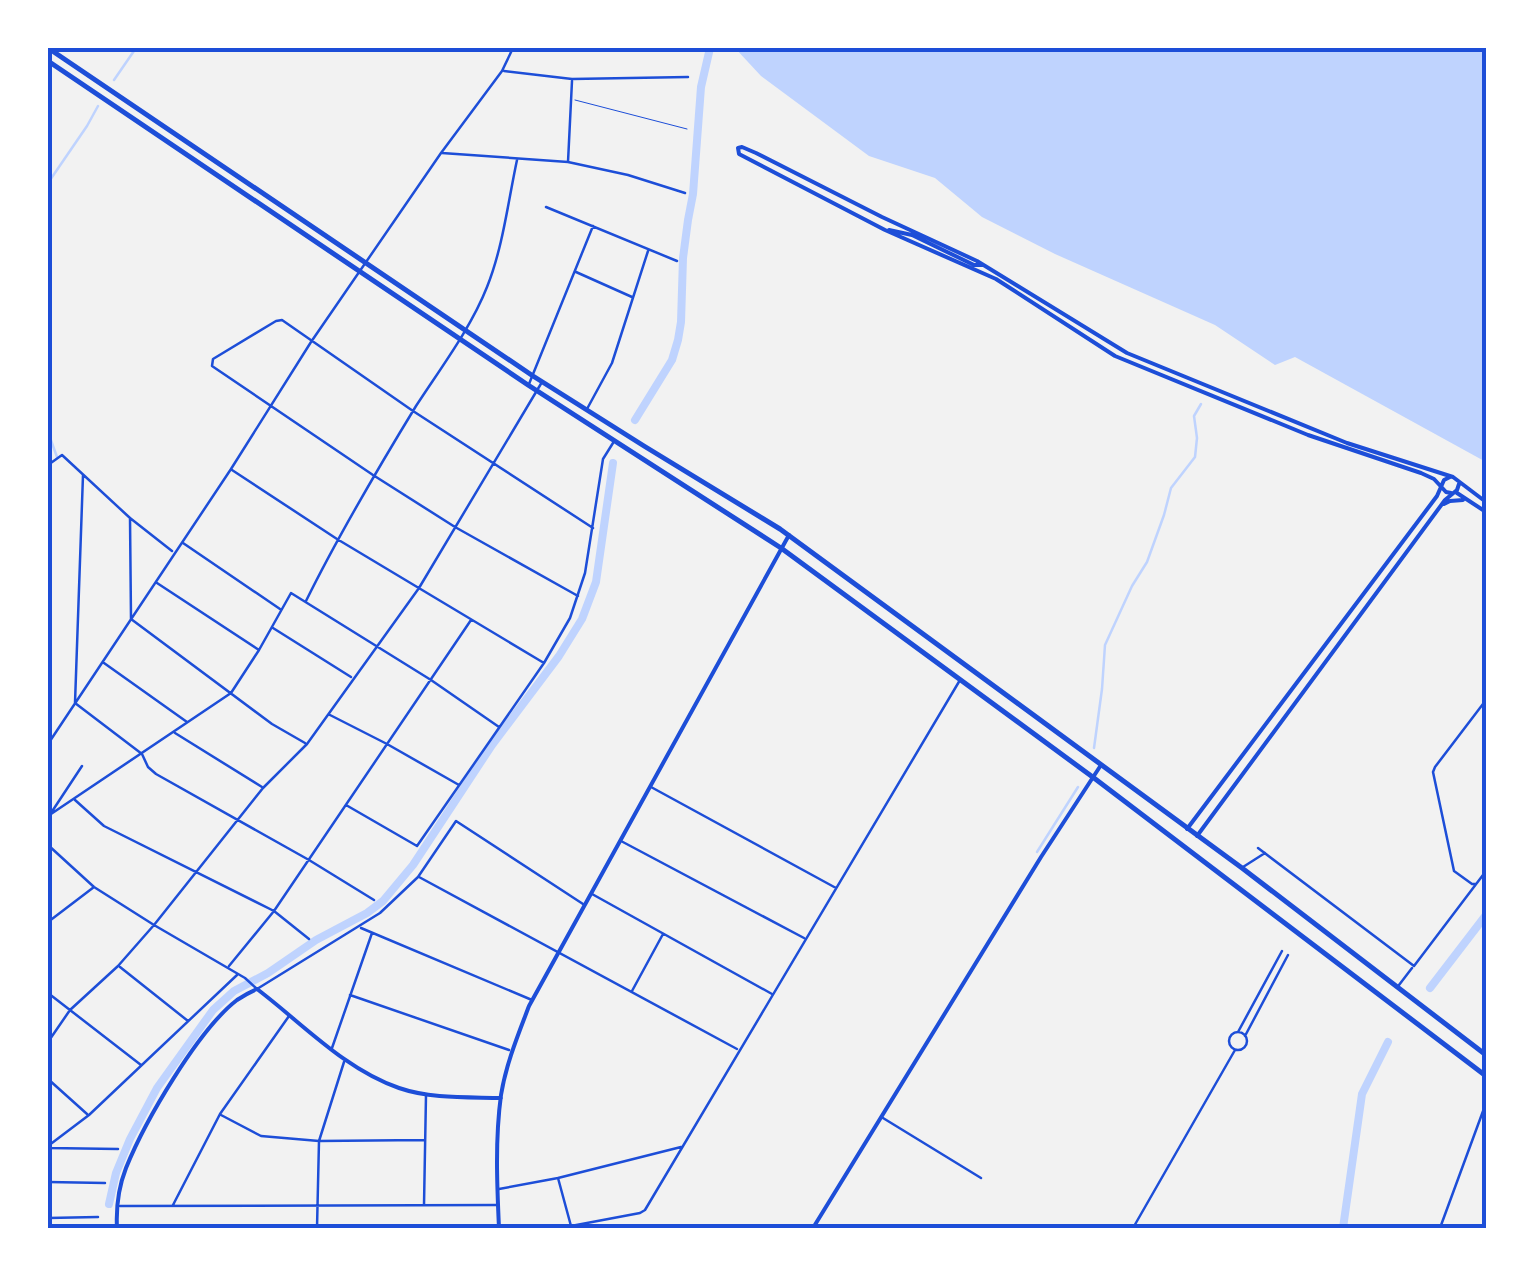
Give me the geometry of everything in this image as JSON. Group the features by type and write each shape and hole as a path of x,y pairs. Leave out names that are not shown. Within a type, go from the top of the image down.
{"highway":[{"path":"48,48 533,376 789,535 1197,836 1245,866 1400,984 1486,1056"},
{"path":"48,61 528,385 780,548 1094,778 1486,1076"},
{"path":"876,618 883,606"},
{"path":"1372,988 1382,974"}],"main road":[{"path":"1486,502 1455,478 1347,443 1127,353 986,266 882,218 756,152 738,148 744,156 885,230 996,279 1115,356 1308,436 1428,476 1446,492 1486,512"},
{"path":"885,230 902,232 986,266"},
{"path":"1428,476 1436,496"},
{"path":"1188,829 1436,496 1444,480 1450,477"},
{"path":"1197,836 1458,483"},
{"path":"1440,507 1456,500 1469,501"},
{"path":"499,1228 497,1155 501,1098 512,1051 532,1000 789,535"},
{"path":"815,1228 1040,858 1101,765"},
{"path":"117,1228 126,1167 164,1093 215,1021 255,987 345,1060 397,1088 426,1095 501,1098"}],"street":[{"path":"48,744 358,271 502,71 513,48"},
{"path":"502,71 572,79 688,77"},
{"path":"568,162 572,79"},
{"path":"441,153 568,162 628,174 685,193"},
{"path":"305,602 336,539 487,288 498,255 517,160"},
{"path":"546,208 677,261"},
{"path":"528,385 593,226"},
{"path":"586,410 612,362 648,250"},
{"path":"575,272 632,298"},
{"path":"578,596 374,476 212,366 213,358 280,320 593,528"},
{"path":"48,1042 70,1010 118,966 154,925 262,788 307,744 419,588 543,382"},
{"path":"346,805 417,846 544,663 570,618 585,572 603,459 616,440"},
{"path":"48,465 62,455 130,518 175,553"},
{"path":"231,469 336,539 544,663"},
{"path":"75,702 83,475"},
{"path":"130,518 131,619"},
{"path":"182,542 281,610"},
{"path":"156,582 259,650"},
{"path":"49,815 231,693 290,593 500,727"},
{"path":"131,619 272,724 307,744"},
{"path":"228,968 310,860 471,620"},
{"path":"272,628 354,678"},
{"path":"102,662 189,722"},
{"path":"558,1178 570,1225 574,1227 644,1210 960,679"},
{"path":"1476,884 1454,871 1433,772 1486,700"},
{"path":"75,702 142,754 156,774 374,900"},
{"path":"328,714 460,785"},
{"path":"174,732 262,788"},
{"path":"49,815 82,766"},
{"path":"650,786 836,888"},
{"path":"74,798 104,826 274,911 309,939"},
{"path":"48,845 94,887 255,987 380,913 418,876 453,822 460,822 584,905"},
{"path":"620,840 805,939"},
{"path":"1258,848 1414,966"},
{"path":"1245,866 1265,853"},
{"path":"1400,984 1486,872"},
{"path":"418,876 739,1050"},
{"path":"48,922 94,887"},
{"path":"590,893 772,994"},
{"path":"360,928 532,1000"},
{"path":"332,1049 372,932"},
{"path":"631,993 663,934"},
{"path":"1235,1050 1229,1041 1232,1034 1238,1032 1282,951"},
{"path":"1133,1228 1235,1050 1245,1047 1245,1036 1288,955"},
{"path":"118,966 189,1022"},
{"path":"48,1147 88,1115 238,974"},
{"path":"48,993 141,1065"},
{"path":"350,995 512,1051"},
{"path":"172,1206 220,1114 290,1014"},
{"path":"1238,1032 1245,1036"},
{"path":"317,1228 319,1141 345,1060"},
{"path":"48,1079 88,1115"},
{"path":"424,1207 426,1095"},
{"path":"1440,1228 1486,1103"},
{"path":"220,1114 261,1136 319,1141 424,1140"},
{"path":"881,1117 981,1178"},
{"path":"48,1147 118,1149"},
{"path":"498,1190 682,1147"},
{"path":"48,1182 105,1183"},
{"path":"118,1206 498,1205"},
{"path":"48,1218 98,1217"}],"lane":[{"path":"572,100 687,130"}],"water":[{"path":"735,48 1486,48 1486,462 1295,357 1275,365 1215,325 982,217 935,178 869,156 761,76"}],"waterway":[{"path":"114,80 136,48"},
{"path":"635,420 672,360 678,340 701,87 710,48"},
{"path":"48,183 98,106"},
{"path":"1094,748 1105,645 1147,562 1171,488 1195,457 1194,416 1201,404"},
{"path":"48,432 57,457"},
{"path":"109,1204 130,1139 157,1088 213,1010 234,991 383,901 413,865 492,745 559,656 582,619 596,582 613,463"},
{"path":"1037,852 1078,787"},
{"path":"1430,988 1486,915"},
{"path":"1343,1228 1362,1094 1388,1042"}]}
